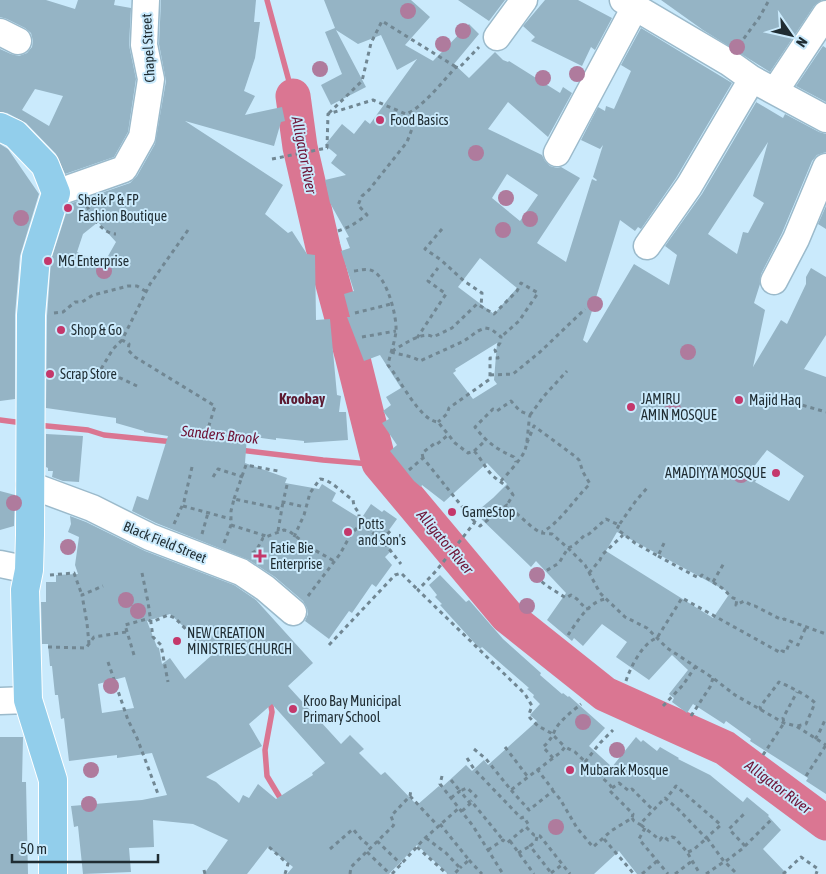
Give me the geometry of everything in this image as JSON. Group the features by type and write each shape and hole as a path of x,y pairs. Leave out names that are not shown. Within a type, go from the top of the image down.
{"main road":[{"path":"0,127 15,134 45,165 56,193 36,257 31,315 30,485 26,590 28,700 53,780 53,874"}],"street":[{"name":"Chapel Street","path":"56,193 124,169 142,137 151,79 144,45 146,0"},
{"path":"496,37 524,0"},
{"path":"557,153 629,4 728,62 752,79 826,119"},
{"path":"775,91 826,14"},
{"path":"647,246 689,186 752,79"},
{"path":"774,281 796,239 826,167"},
{"name":"Black Field Street","path":"30,485 92,508 150,537 241,572 265,588 293,612"},
{"path":"0,564 28,573"},
{"path":"0,701 28,700"}],"path":[{"path":"728,62 759,18 769,0"},
{"path":"272,159 327,148 328,114 362,81 371,43 382,21 456,68"},
{"path":"328,114 373,100 406,114 412,112 478,48 496,37"},
{"path":"338,231 351,226 367,215 358,205 362,196 369,190 407,142 413,126 412,112"},
{"path":"87,203 88,209 96,221 110,234 116,234"},
{"path":"442,229 425,249 441,260 464,282 482,293 481,306"},
{"path":"137,386 101,368 113,349 122,340 158,272 188,230"},
{"path":"416,338 446,294 428,281 438,268"},
{"path":"354,272 365,269 375,272 385,284 392,304 396,331 388,365 424,414 433,422 438,422 448,435 468,453 474,451 484,440"},
{"path":"391,352 416,338 427,335 433,337 452,328 477,304 494,314 517,291 520,283 538,293 519,321 501,337 500,343 494,350 498,358 490,358 490,379 449,408 447,414 438,422"},
{"path":"31,315 63,312 74,302 82,302 93,295 128,286 137,286 147,292"},
{"path":"355,313 392,304"},
{"path":"489,375 513,374 540,352 584,309"},
{"path":"391,352 405,357 414,357 420,361 464,341 485,328 492,329 501,337"},
{"path":"362,336 396,331"},
{"path":"122,340 129,344 128,350 135,357 215,406 207,432"},
{"path":"525,448 530,415 544,396 567,371"},
{"path":"516,462 514,457 497,450 492,444 484,440 475,427 493,409 497,412 511,401 520,411 530,415"},
{"path":"795,403 826,412"},
{"path":"501,481 525,451 534,426 576,456 590,484 579,494 551,528 541,533"},
{"path":"448,435 436,446 434,444 422,453 423,458 451,494 480,526 507,505 513,495 510,488 491,474 484,462 474,451"},
{"path":"409,470 423,458"},
{"path":"278,471 246,465 234,499 231,511 231,525 266,536 287,530 294,537 334,561"},
{"path":"192,467 183,506 231,519"},
{"path":"213,477 218,469 243,477"},
{"path":"294,537 304,515 310,493 320,479 325,479 338,488 344,496 353,500 354,506 360,514 359,522 382,540 401,564"},
{"path":"278,532 287,484"},
{"path":"647,488 616,530 693,576 699,578 702,575 714,582 733,598 737,599 736,605 744,601 782,620 784,619 826,634"},
{"path":"234,499 281,509"},
{"path":"283,502 305,507"},
{"path":"507,505 541,533 552,534 568,548 585,565 600,593 625,617 647,628 678,656 713,678 735,695 784,723 796,726 826,745 806,776"},
{"path":"590,608 586,609 577,598 571,596 566,598 536,577 559,563 568,548 589,534 606,519 620,524"},
{"path":"418,590 431,577 475,522"},
{"path":"293,612 309,595 351,534 361,524"},
{"path":"382,540 392,529"},
{"path":"589,573 602,555 623,534"},
{"path":"241,572 248,559 266,536"},
{"path":"658,556 665,540"},
{"path":"714,582 724,563"},
{"path":"28,573 74,573 82,595 89,645"},
{"path":"142,573 152,622 153,637 161,645 168,682"},
{"path":"329,644 395,575 401,573 526,694 532,706 529,714 530,718 538,726 554,735 565,747 575,752 612,788"},
{"path":"82,595 103,586"},
{"path":"626,681 629,669 651,640 657,638 682,598 781,652 786,652 790,641 798,645 806,627"},
{"path":"568,635 579,619 598,600 607,599"},
{"path":"152,622 168,615 175,618 204,648"},
{"path":"134,656 125,625 147,619 152,622"},
{"path":"27,649 86,648 94,637 126,632"},
{"path":"108,662 128,720 137,738 158,794"},
{"path":"663,706 683,685 695,667"},
{"path":"691,716 710,687 713,678"},
{"path":"762,711 760,707 779,682 812,699 815,703 806,724 796,726"},
{"path":"763,755 784,723 783,718 797,692"},
{"path":"554,758 544,747 561,723 581,704"},
{"path":"815,739 826,718"},
{"path":"584,762 613,730"},
{"path":"505,747 528,777"},
{"path":"511,790 520,781 554,758 565,747"},
{"path":"474,749 486,759 529,810 552,791"},
{"path":"451,780 507,843 526,827 528,824 524,818 521,818 485,782 467,758"},
{"path":"537,769 552,791 560,798 577,828 593,847 632,818"},
{"path":"442,776 440,784 503,874"},
{"path":"612,788 619,783 629,791 632,789 653,810"},
{"path":"641,825 641,822 666,799 676,786 721,825 694,850 687,852"},
{"path":"367,852 391,874 439,825 471,802 476,796 467,788 451,798"},
{"path":"612,788 610,791 632,814 634,821 660,840 663,836 668,840 672,837 675,838 687,852 700,874"},
{"path":"350,874 351,867 393,826 391,816 410,796 411,789"},
{"path":"410,796 439,825 482,874"},
{"path":"666,799 707,838 737,874"},
{"path":"745,846 729,828 746,812"},
{"path":"706,874 745,846 772,819"},
{"path":"526,827 537,837 540,836 570,874"},
{"path":"645,828 639,839 668,874"},
{"path":"330,849 353,829 369,848 372,846"},
{"path":"518,853 530,846 538,839 537,837"},
{"path":"426,838 446,853 460,868"},
{"path":"604,839 634,874"},
{"path":"488,850 503,840"},
{"path":"377,841 401,864"},
{"path":"510,841 534,874"},
{"path":"530,846 552,874 563,864"},
{"path":"269,847 288,864 286,874"},
{"path":"417,848 447,874"},
{"path":"783,874 801,856 818,869 816,874"},
{"path":"454,874 469,860"},
{"path":"642,874 657,861"},
{"path":"675,874 692,861"}],"building":[{"path":"0,0 46,0 75,9 78,0 115,0 114,5 131,8 129,45 136,79 128,132 114,157 65,174 56,154 26,123 7,113 0,112 0,49 19,56 27,53 32,47 33,41 31,33 25,28 0,17","holes":["35,89 63,96 49,126 22,110"]},
{"path":"161,0 256,0 254,22 260,22 255,58 244,91 255,96 245,115 282,107 285,121 281,122 274,146 185,121 283,185 265,214 288,233 292,231 307,254 315,255 316,320 330,319 337,395 341,396 339,412 346,412 348,440 304,443 304,441 247,436 245,463 287,478 285,483 319,489 322,484 336,493 332,501 361,519 371,504 397,519 381,541 392,550 385,557 392,565 376,587 372,584 352,613 349,611 329,639 305,621 308,614 303,601 275,577 249,560 156,523 132,511 137,496 148,500 168,436 144,432 116,423 116,418 46,408 47,316 51,260 69,204 130,183 137,176 155,144 166,81 159,44","holes":["98,222 116,242 103,265 77,252 83,234"]},
{"path":"324,0 411,0 430,17 405,45 433,61 469,24 479,34 454,64 469,78 495,52 503,60 509,61 560,93 563,87 572,93 548,137 508,102 488,129 542,155 550,166 561,167 580,178 537,243 566,262 592,179 597,180 593,177 603,145 600,149 581,140 598,107 605,111 606,106 614,109 631,71 621,65 641,28 732,83 676,178 641,229 638,227 635,231 620,220 583,340 587,343 634,264 669,285 677,255 665,246 702,194 756,102 783,118 785,114 826,134 826,152 817,155 812,161 782,233 761,274 754,303 765,310 753,367 781,320 787,324 806,284 806,277 811,268 826,277 826,335 804,369 826,377 826,794 806,781 808,778 750,741 751,739 726,721 724,724 693,704 687,713 672,702 674,698 669,694 688,670 672,655 649,680 616,657 627,642 602,624 583,646 574,638 572,641 547,620 566,593 536,561 531,567 475,513 507,484 487,463 444,502 414,481 390,451 397,445 382,423 389,419 383,411 391,405 386,397 401,388 380,355 364,361 347,317 350,317 344,294 354,291 341,251 350,248 346,238 349,237 330,203 325,180 346,175 331,163 337,155 325,145 342,124 354,134 365,120 370,124 417,59 397,70 381,35 358,44 336,30 366,87 331,105 321,85 342,74 325,32 335,28","holes":["768,142 753,196 764,203 748,233 743,232 737,254 708,234","507,174 538,195 520,221 492,198","480,258 517,288 494,314 458,287","497,343 494,380 497,384 473,399 453,373 456,371 455,369","767,450 804,476 789,501 755,482 757,479 749,473","617,532 730,593 713,618 606,551"]},
{"path":"458,0 505,0 489,21"},
{"path":"545,0 578,0 612,18 595,50 591,47 582,66 531,41 535,37 523,26"},
{"path":"661,0 822,0 814,6 770,72 703,30"},
{"path":"823,46 826,48 826,102 796,86"},
{"path":"0,144 8,149 39,194 20,256 15,315 15,399 0,401"},
{"path":"826,206 826,229 818,224"},
{"path":"46,434 83,436 79,482 63,481 52,477 53,471 48,471 46,467"},
{"path":"0,491 15,495 14,526 0,530"},
{"path":"70,516 145,551 234,585 256,600 313,663 288,686 341,744 350,735 364,749 359,753 381,775 385,772 417,805 439,786 441,788 466,765 472,771 484,760 488,765 537,721 530,715 540,704 527,689 529,688 482,647 480,649 440,605 442,604 435,597 437,595 429,585 440,575 466,602 469,600 503,639 541,673 540,675 562,694 569,696 605,728 589,746 612,767 636,737 657,751 660,747 678,759 710,775 743,802 747,797 769,815 781,830 763,849 787,874 637,874 619,851 594,874 448,874 417,845 389,874 287,874 293,867 268,847 247,874 204,874 228,840 193,824 153,820 154,847 129,848 131,872 83,874 78,826 74,827 71,806 142,800 167,795 152,753 117,758 117,755 69,761 64,718 61,719 58,695 55,695 48,644 42,644 41,602 46,602 46,582 56,582 56,575 78,574 75,565 79,537 68,532 71,524","holes":["170,614 213,654 185,679 170,658 162,664 159,648 147,621","125,677 134,708 102,713 98,684","272,704 325,763 312,773 313,775 276,799 258,784 249,798 243,795 239,803 216,782 206,777 262,746 249,724"]},
{"path":"0,737 23,737 22,782 26,782 28,874 0,874"}],"waterway":[{"path":"267,0 293,96"},
{"name":"Alligator River","path":"293,96 300,147 323,247 379,463 507,616 605,694 725,748 826,823"},
{"name":"Sanders Brook","path":"0,420 23,423"},
{"name":"Sanders Brook","path":"37,425 88,430 104,435 174,442"},
{"name":"Sanders Brook","path":"240,450 370,464 419,511"},
{"path":"266,699 271,706 272,712 265,750 267,776 279,796"}],"place":[{"name":"Food Basics","path":"380,120"},
{"name":"Sheik P & FP Fashion Boutique","path":"68,208"},
{"name":"MG Enterprise","path":"48,261"},
{"name":"Shop & Go","path":"61,330"},
{"name":"Scrap Store","path":"50,374"},
{"name":"Majid Haq","path":"739,400"},
{"name":"JAMIRU AMIN MOSQUE","path":"631,407"},
{"name":"AMADIYYA MOSQUE","path":"776,473"},
{"name":"GameStop","path":"452,512"},
{"name":"Potts and Son's","path":"348,532"},
{"name":"Fatie Bie Enterprise","path":"260,556"},
{"name":"NEW CREATION MINISTRIES CHURCH","path":"177,641"},
{"name":"Kroo Bay Municipal Primary School","path":"293,709"},
{"name":"Mubarak Mosque","path":"570,770"}],"district":[{"name":"Kroobay","path":"302,399"}]}
